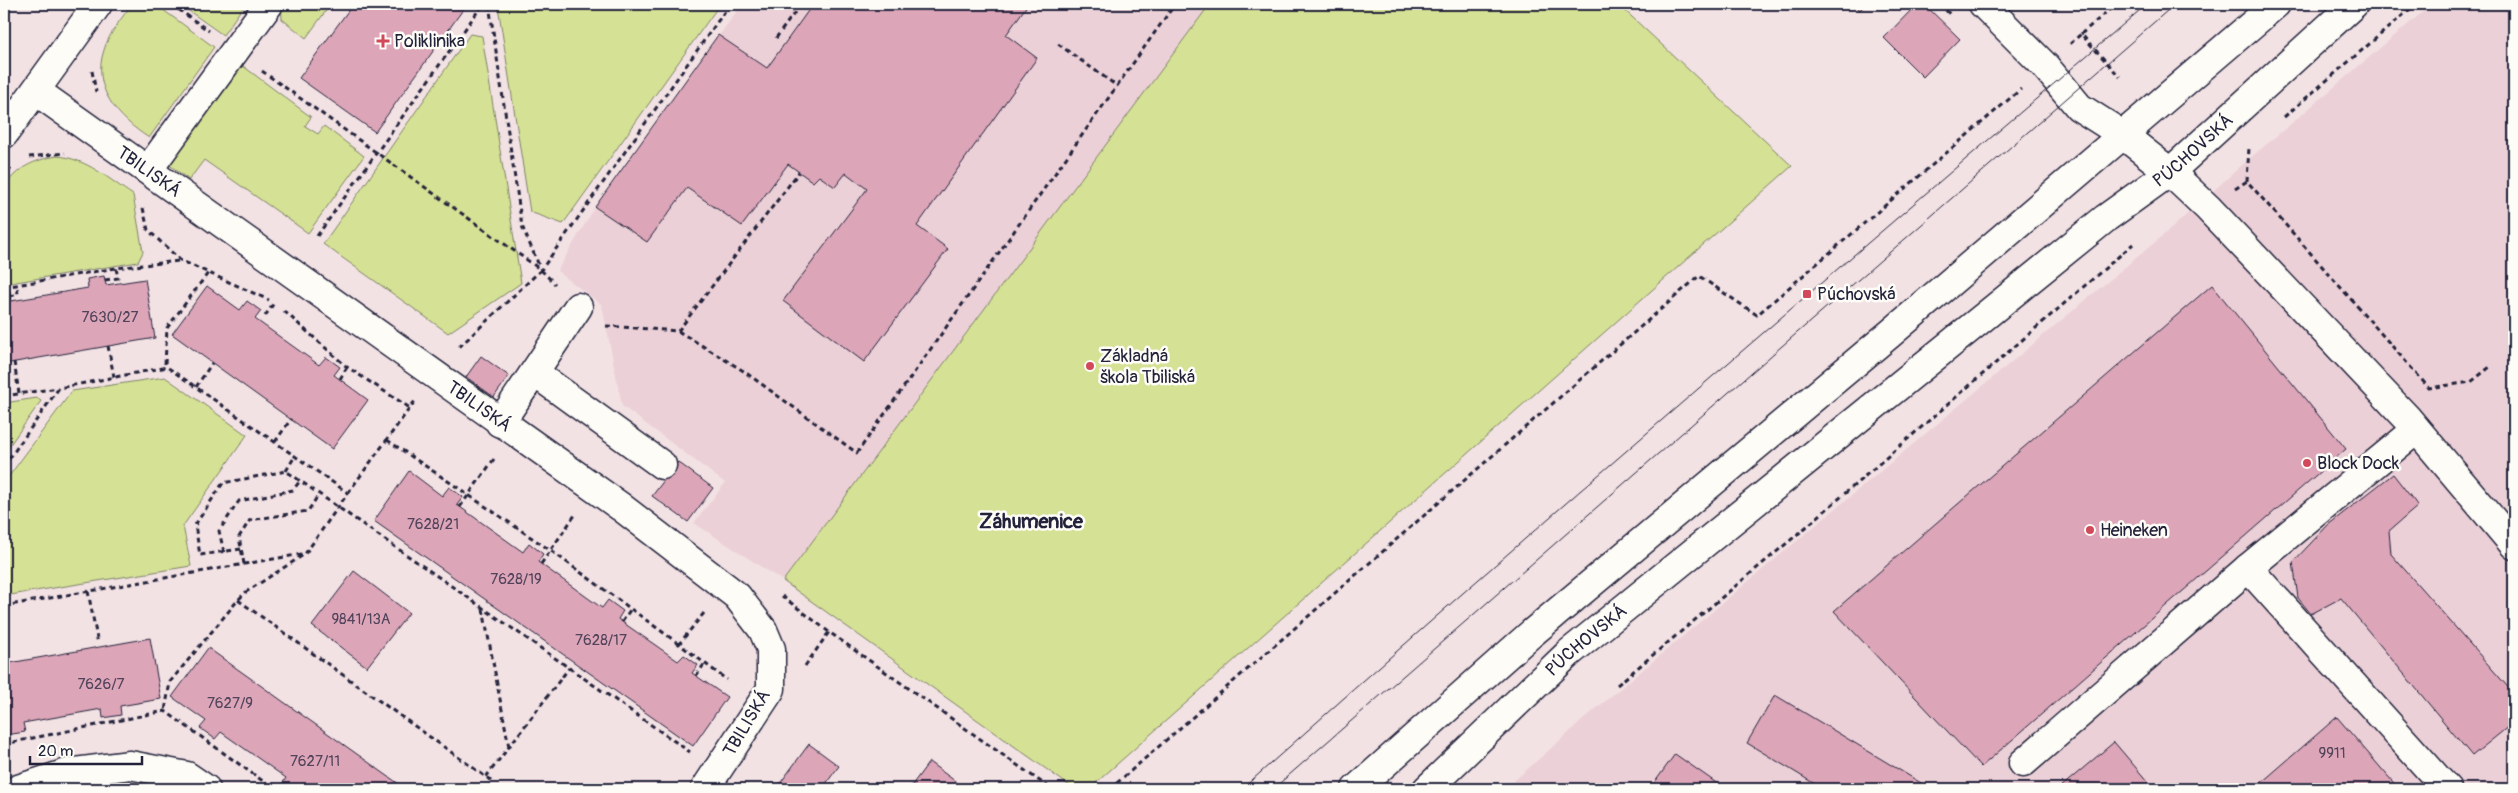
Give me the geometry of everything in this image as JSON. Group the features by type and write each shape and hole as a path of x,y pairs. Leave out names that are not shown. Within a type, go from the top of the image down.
{"main road":[{"path":"4,134 98,4"},
{"path":"148,170 269,4"},
{"path":"1983,4 2046,66 2079,107 2123,135 2170,172 2208,208 2416,430 2514,545"},
{"path":"1356,789 1532,633 1891,333 2276,4"},
{"name":"PÚCHOVSKÁ","path":"1427,789 1569,653 2106,218 2170,172 2354,4"},
{"name":"TBILISKÁ","path":"36,91 500,423 621,507 724,588 737,596 764,630 771,649 771,689 705,789"},
{"path":"500,423 578,307"},
{"path":"535,373 662,465"},
{"path":"2023,764 2248,568 2416,430"},
{"path":"2248,568 2447,789"},
{"path":"18,789 67,781 130,765 187,776 206,789"}],"path":[{"path":"171,4 375,153 541,270 578,307 605,326 678,331 742,370 857,453 1175,4"},
{"path":"317,236 483,4"},
{"path":"490,4 522,226 541,270"},
{"path":"450,354 541,270 730,4"},
{"path":"776,38 800,4"},
{"path":"1939,4 1953,18"},
{"path":"2081,34 2116,4"},
{"path":"2277,123 2416,4"},
{"path":"1058,44 1117,86"},
{"path":"92,68 93,81 98,96"},
{"path":"1110,789 1699,276 1757,315 2008,101 2023,87 2016,80"},
{"path":"2255,142 2248,148 2246,181 2429,388 2471,382 2490,367"},
{"path":"24,160 31,156 67,153"},
{"path":"4,177 10,168 17,164"},
{"path":"678,331 799,172"},
{"path":"2208,208 2246,181"},
{"path":"141,202 148,230 180,260 274,303 347,367 410,408"},
{"path":"1617,685 1813,521 2138,240"},
{"path":"4,287 116,268 180,260"},
{"path":"105,280 118,278 116,268"},
{"path":"166,364 167,328 208,272"},
{"path":"10,296 18,294 17,285"},
{"path":"265,316 274,303"},
{"path":"108,346 114,377"},
{"path":"14,362 19,394"},
{"path":"196,388 212,363"},
{"path":"4,396 59,388 167,367 348,493"},
{"path":"340,379 347,367"},
{"path":"4,466 59,388"},
{"path":"165,711 170,682 246,592 305,554 418,397"},
{"path":"275,442 291,419"},
{"path":"387,440 550,550 727,680"},
{"path":"286,471 295,456"},
{"path":"460,507 493,460"},
{"path":"241,549 200,555 195,525 223,483 286,471 685,749"},
{"path":"224,552 219,531 239,501 293,490 301,481"},
{"path":"244,564 239,537 250,520 308,511 320,494"},
{"path":"541,564 563,532"},
{"path":"4,606 305,554"},
{"path":"679,644 724,588"},
{"path":"88,591 98,644"},
{"path":"238,600 486,777 490,780 491,789"},
{"path":"483,608 509,747"},
{"path":"622,622 630,610"},
{"path":"801,672 829,632 1051,789"},
{"path":"696,676 705,663"},
{"path":"486,777 570,668"}],"shaded area":[{"name":"Základná škola Tbiliská","path":"742,4 1618,4 1792,166 1089,789 1074,789 783,581 694,523 725,483 622,406 602,305 557,271 595,207"},
{"path":"2432,4 2514,4 2514,789 1505,789 1592,712 2172,228 2241,166"}],"green space":[{"path":"132,4 155,4 214,47 149,138 127,121 110,101 101,77 101,64 106,44"},
{"path":"179,4 245,4 223,35"},
{"path":"281,4 331,4 306,38 282,19"},
{"path":"499,4 720,4 563,224 530,212"},
{"name":"Základná škola Tbiliská","path":"1210,4 1618,4 1792,166 1089,789 1074,789 783,581"},
{"path":"470,34 482,36 521,283 448,333 323,244"},
{"path":"239,63 311,117 305,126 318,134 324,126 364,156 308,233 204,160 189,180 167,163"},
{"path":"57,156 88,165 133,195 143,252 138,262 4,284 4,187 21,169 34,162"},
{"path":"165,377 247,435 183,526 191,566 4,596 4,483 72,391"},
{"path":"37,398 41,401 4,453 4,403"}],"building":[{"name":"Poliklinika","path":"353,4 467,4 375,132 299,78"},
{"path":"813,4 1028,4 1006,35 1037,58 917,226 948,249 864,362 783,301 867,189 846,173 835,187 819,176 813,182 788,164 742,226 687,188 647,242 595,207 718,35 767,68"},
{"path":"1853,4 1866,4 1860,10"},
{"path":"1917,4 1924,4 1960,39 1923,77 1884,38"},
{"path":"104,276 106,285 145,279 155,338 4,364 4,293 10,292 11,301 88,288 87,279"},
{"name":"Heineken","path":"2212,285 2346,449 1981,767 1834,611"},
{"path":"207,286 240,310 247,301 261,311 255,319 319,365 326,357 340,367 334,375 368,400 332,449 172,334"},
{"path":"481,356 509,376 494,397 466,377"},
{"path":"678,462 713,488 688,522 652,496"},
{"path":"409,471 442,496 449,487 463,497 457,505 523,552 529,543 543,554 538,562 602,608 608,600 623,611 618,619 678,661 684,655 698,665 692,673 727,697 693,746 374,521"},
{"path":"2393,474 2418,506 2389,531 2391,554 2514,694 2514,722 2472,756 2341,598 2311,614 2298,598 2293,562 2328,525"},
{"path":"354,571 409,613 367,667 312,626"},
{"path":"150,638 161,699 120,706 121,715 103,718 102,709 23,723 25,732 6,735 4,727 4,664"},
{"path":"208,648 406,789 283,789 280,787 286,778 221,732 215,739 200,728 206,721 172,697"},
{"path":"1775,695 1931,789 1823,789 1747,743"},
{"path":"2337,717 2399,789 2254,789"},
{"path":"2114,742 2154,789 2063,789 2061,787"},
{"path":"809,744 839,766 822,789 776,789"},
{"path":"1675,754 1725,789 1650,789"},
{"path":"929,762 966,789 909,789"}],"tram line":[{"path":"1242,789 1466,590 2147,4"},
{"path":"1273,789 2175,4"}],"place":[{"name":"Poliklinika","path":"383,41"},
{"name":"Púchovská","path":"1807,294"},
{"name":"Základná škola Tbiliská","path":"1090,366"},
{"name":"Block Dock","path":"2307,463"},
{"name":"Heineken","path":"2090,530"}],"district":[{"name":"Záhumenice","path":"1031,521"}]}
